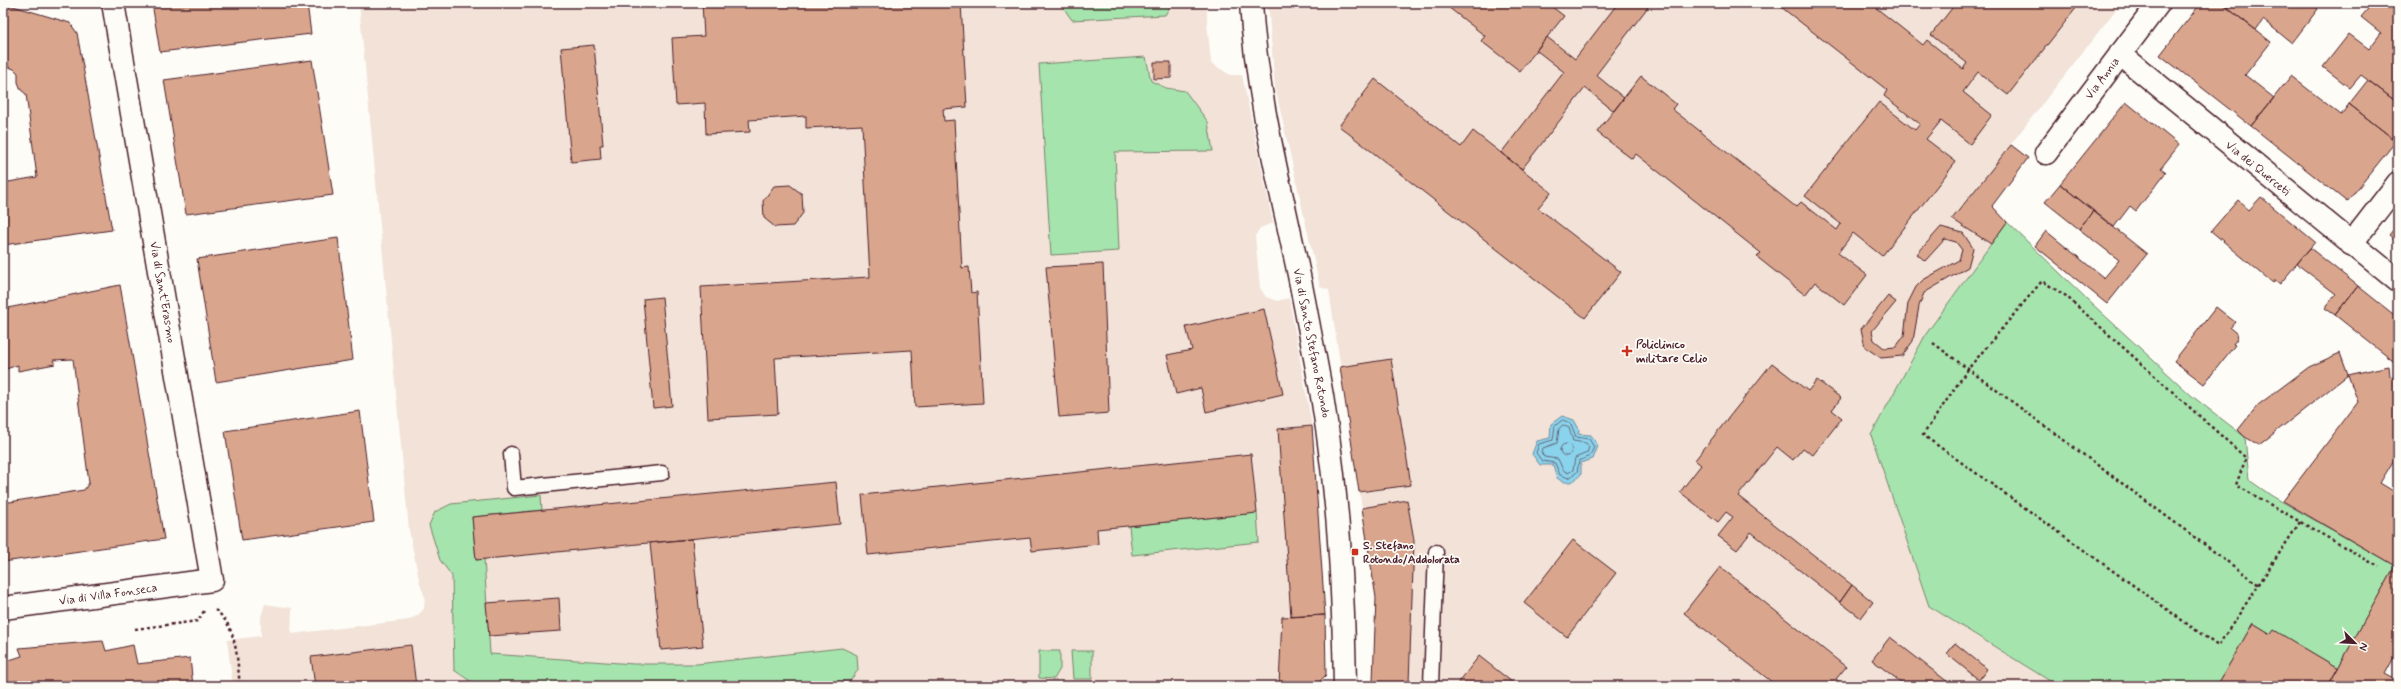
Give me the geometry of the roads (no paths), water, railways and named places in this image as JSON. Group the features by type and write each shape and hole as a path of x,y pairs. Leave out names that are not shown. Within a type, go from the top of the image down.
{"street":[{"name":"Via di Sant'Erasmo","path":"113,3 212,580"},
{"name":"Via di Santo Stefano Rotondo","path":"1251,3 1257,72 1266,129 1295,253 1326,420 1339,523 1345,686"},
{"name":"Via Annia","path":"2046,153 2159,3"},
{"name":"Via dei Querceti","path":"2120,54 2398,281"},
{"path":"2351,244 2398,183"},
{"name":"Via di Villa Fonseca","path":"3,608 212,580"}],"lane":[{"path":"511,454 514,488 662,473"},
{"path":"1431,685 1436,552"}],"water":[{"path":"1562,416 1574,420 1579,429 1578,434 1591,435 1598,446 1593,459 1581,463 1581,474 1570,482 1564,482 1557,478 1553,465 1540,465 1532,454 1537,441 1550,438 1551,424"}],"place":[{"name":"Policlinico militare Celio","path":"1627,351"},
{"name":"S. Stefano Rotondo/Addolorata","path":"1355,552"}]}
